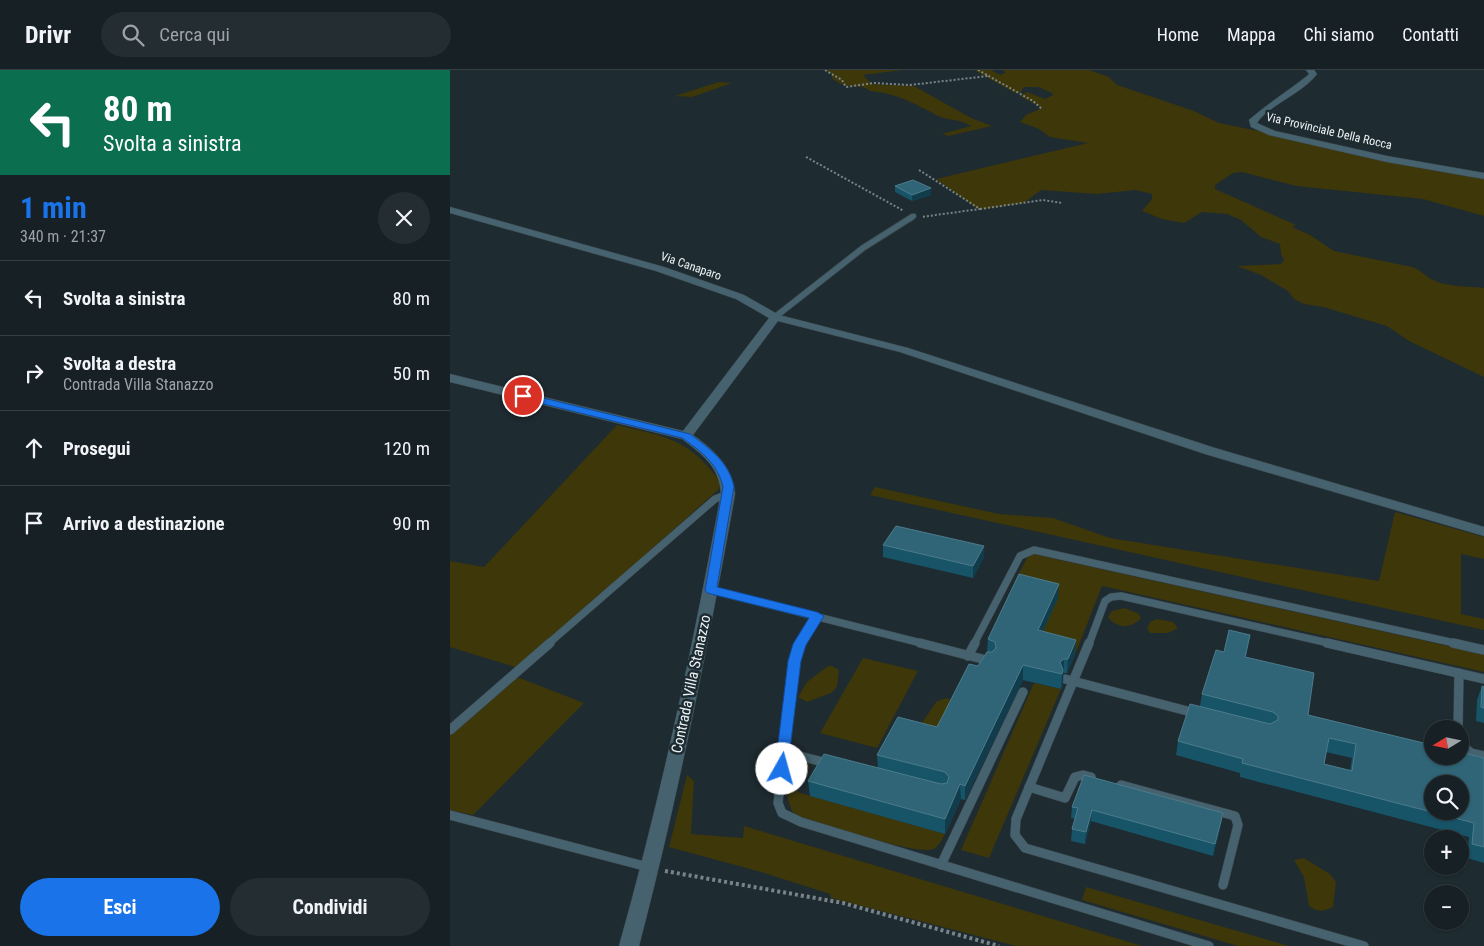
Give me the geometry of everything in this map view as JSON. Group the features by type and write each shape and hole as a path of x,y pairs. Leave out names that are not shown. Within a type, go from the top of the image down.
{"street":[{"name":"Via Provinciale Della Rocca","path":"1310,70 1313,74 1310,78 1259,114 1252,122 1254,125 1272,133 1387,158 1484,176"},
{"name":"Via Canaparo","path":"450,210 660,269 740,297 775,317"},
{"path":"450,378 686,436 775,317 904,350 1210,451 1484,532"},
{"name":"Contrada Villa Stanazzo","path":"629,946 651,868 711,590 728,494 726,475 718,463 703,448 686,436"}],"lane":[{"path":"775,317 863,248 914,216"},
{"path":"450,730 715,500 728,494"},
{"path":"968,656 1020,556 1034,550 1484,650"},
{"path":"711,590 990,661"},
{"path":"1364,946 1026,848 1015,835 1014,825 1075,682 1105,601 1111,597 1122,596 1484,679"},
{"path":"817,616 799,644 795,661 778,803 782,813 801,822 1208,946"},
{"path":"1458,720 1459,673"},
{"path":"1065,679 1201,714"},
{"path":"941,865 1023,692"},
{"path":"784,752 840,766"},
{"path":"1469,752 1484,756"},
{"path":"1029,787 1065,798 1075,777 1083,775 1104,780"},
{"path":"1113,783 1235,816 1238,825 1223,885"},
{"path":"450,815 651,868"}],"path":[{"path":"825,70 842,80 846,87 874,83 910,85 988,76"},
{"path":"978,70 1034,102 1042,109"},
{"path":"806,157 914,216 931,216 1043,200 1062,203"},
{"path":"919,170 980,209"},
{"path":"651,868 843,903 998,946"}],"shaded area":[{"path":"825,70 903,70 863,75 872,84 914,86 971,118 992,126 948,136 942,134 971,126 963,122 938,116 898,97 870,91 863,87 843,85 832,78 832,74"},
{"path":"974,70 991,70 1000,75 1005,73 1004,70 1089,70 1109,77 1117,85 1194,111 1219,123 1484,177 1484,216 1423,199 1296,186 1242,172 1233,173 1215,185 1215,189 1296,225 1292,227 1310,235 1334,251 1412,267 1433,280 1445,284 1484,288 1484,377 1409,341 1387,326 1323,307 1304,304 1294,299 1288,291 1261,275 1237,266 1281,264 1284,260 1280,244 1261,237 1241,220 1227,214 1202,212 1184,223 1162,219 1142,211 1152,199 1152,194 1136,190 1096,194 1041,190 1024,203 979,210 936,179 1088,143 1050,137 1039,129 1020,122 1026,115 1042,108 1020,96 1027,92 1045,99 1053,95 1052,93 1038,87 1024,87 1020,93 1015,93"},
{"path":"719,82 732,83 692,97 675,96"},
{"path":"617,425 668,438 679,443 700,458 716,476 720,483 719,489 518,668 450,647 450,561 484,567"},
{"path":"875,487 999,514 1053,518 1110,538 1379,581 1395,512 1484,537 1484,559 1461,554 1461,614 1484,619 1484,630 870,495"},
{"path":"1033,554 1484,654 1484,672 1102,586 1075,655 1037,644 1058,598 1012,587 1028,556"},
{"path":"1125,608 1139,614 1141,618 1129,626 1124,626 1115,624 1108,617 1112,611"},
{"path":"1157,619 1173,622 1178,628 1168,633 1150,633 1147,629 1150,622"},
{"path":"863,658 918,671 877,748 820,733"},
{"path":"828,666 839,670 837,687 831,693 807,702 798,697 807,682"},
{"path":"517,677 584,703 473,815 450,810 450,733"},
{"path":"1034,683 1061,689 989,858 961,850"},
{"path":"947,698 953,700 940,736 921,724 937,701"},
{"path":"792,759 809,762 809,767 796,790 800,793 945,834 941,842 933,849 907,848 795,815 791,809 786,787 789,765"},
{"path":"687,775 694,781 691,834 743,838 744,826 1142,946 1016,946 831,898 830,894 761,872 669,847"},
{"path":"1304,858 1330,874 1336,882 1333,907 1320,911 1309,906 1304,877 1294,860"},
{"path":"1086,887 1289,946 1238,946 1082,900"}],"building":[{"path":"913,180 931,188 912,195 895,186"},
{"path":"896,526 984,546 973,566 883,545"},
{"path":"1019,574 1059,584 1038,630 1076,640 1068,659 1060,662 1063,670 1062,674 1023,665 965,786 960,784 945,819 808,781 824,754 941,784 947,783 949,777 945,772 877,755 898,717 937,727 969,664 978,666 987,652 992,652 996,648 995,642 988,639"},
{"path":"1229,630 1250,635 1245,657 1314,673 1308,715 1424,743 1424,765 1469,765 1469,754 1484,758 1484,847 1472,844 1474,823 1462,820 1469,820 1469,775 1424,775 1424,810 1242,763 1243,759 1178,741 1190,704 1270,724 1278,720 1278,716 1273,712 1202,694 1216,650 1224,652","holes":["1329,738 1356,744 1352,771 1324,764"]},
{"path":"1482,686 1484,687 1484,708 1481,707"},
{"path":"1084,775 1223,813 1215,844 1092,810 1086,832 1072,829 1078,808 1072,807"}],"route":[{"path":"523,396 686,436 703,448 718,463 726,475 729,487 711,590 817,616 799,644 795,661 782,769"}]}
